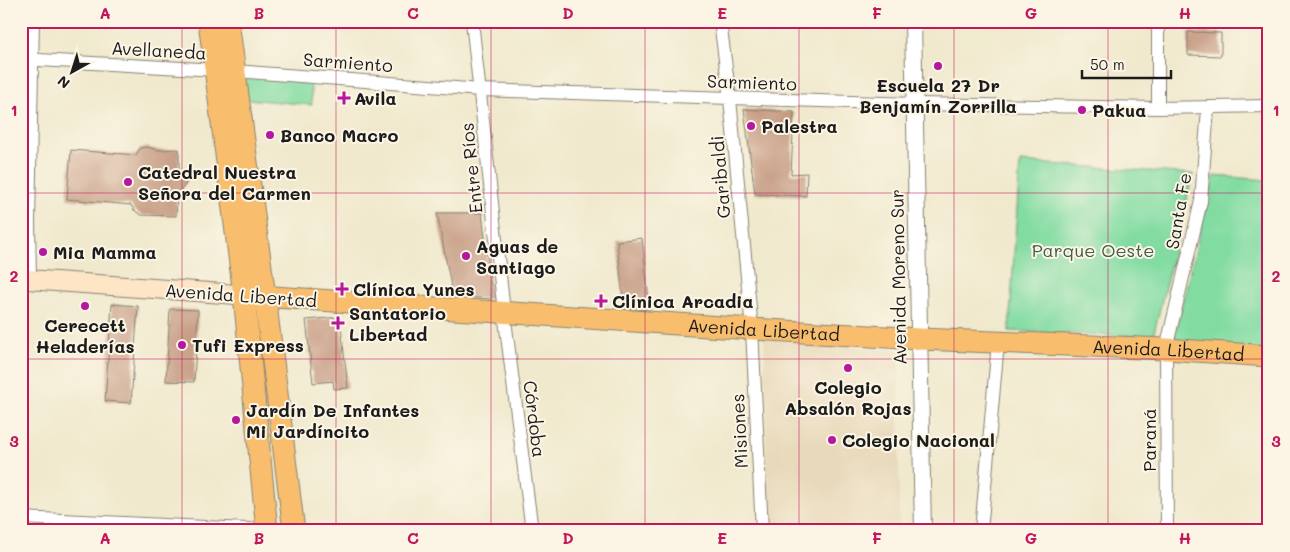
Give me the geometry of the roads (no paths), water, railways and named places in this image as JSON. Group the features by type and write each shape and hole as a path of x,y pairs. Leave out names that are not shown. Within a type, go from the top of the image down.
{"main road":[{"path":"208,21 225,71 265,297 298,530 267,530 225,71 228,21"},
{"name":"Avenida Libertad","path":"25,279 752,329 920,339 1166,348 1269,356"}],"street":[{"path":"25,279 29,222 27,59 33,21"},
{"name":"Entre Ríos","path":"472,21 504,312"},
{"name":"Garibaldi","path":"720,21 730,99 752,329"},
{"name":"Avenida Moreno Sur","path":"913,21 923,531"},
{"path":"1158,21 1158,108"},
{"name":"Avellaneda","path":"27,59 225,71"},
{"name":"Sarmiento","path":"225,71 481,90 730,99 1158,108 1269,106"},
{"name":"Santa Fe","path":"1166,348 1201,201 1208,108"},
{"path":"21,234 29,222"},
{"name":"Córdoba","path":"504,312 532,531"},
{"name":"Misiones","path":"752,329 762,531"},
{"path":"981,531 998,342"},
{"name":"Paraná","path":"1166,348 1167,531"},
{"path":"21,518 267,530"}],"place":[{"name":"Escuela 27 Dr Benjamín Zorrilla","path":"938,66"},
{"name":"Avila","path":"344,98"},
{"name":"Pakua","path":"1082,110"},
{"name":"Palestra","path":"751,126"},
{"name":"Banco Macro","path":"270,135"},
{"name":"Catedral Nuestra Señora del Carmen","path":"128,182"},
{"name":"Mia Mamma","path":"43,252"},
{"name":"Aguas de Santiago","path":"466,256"},
{"name":"Clínica Yunes","path":"342,289"},
{"name":"Clínica Arcadia","path":"601,301"},
{"name":"Cerecett Heladerías","path":"85,306"},
{"name":"Santatorio Libertad","path":"338,323"},
{"name":"Tufi Express","path":"182,345"},
{"name":"Colegio Absalón Rojas","path":"848,368"},
{"name":"Jardín De Infantes Mi Jardíncito","path":"236,420"},
{"name":"Colegio Nacional","path":"832,440"}],"park label":[{"name":"Parque Oeste","path":"1093,250"}]}
